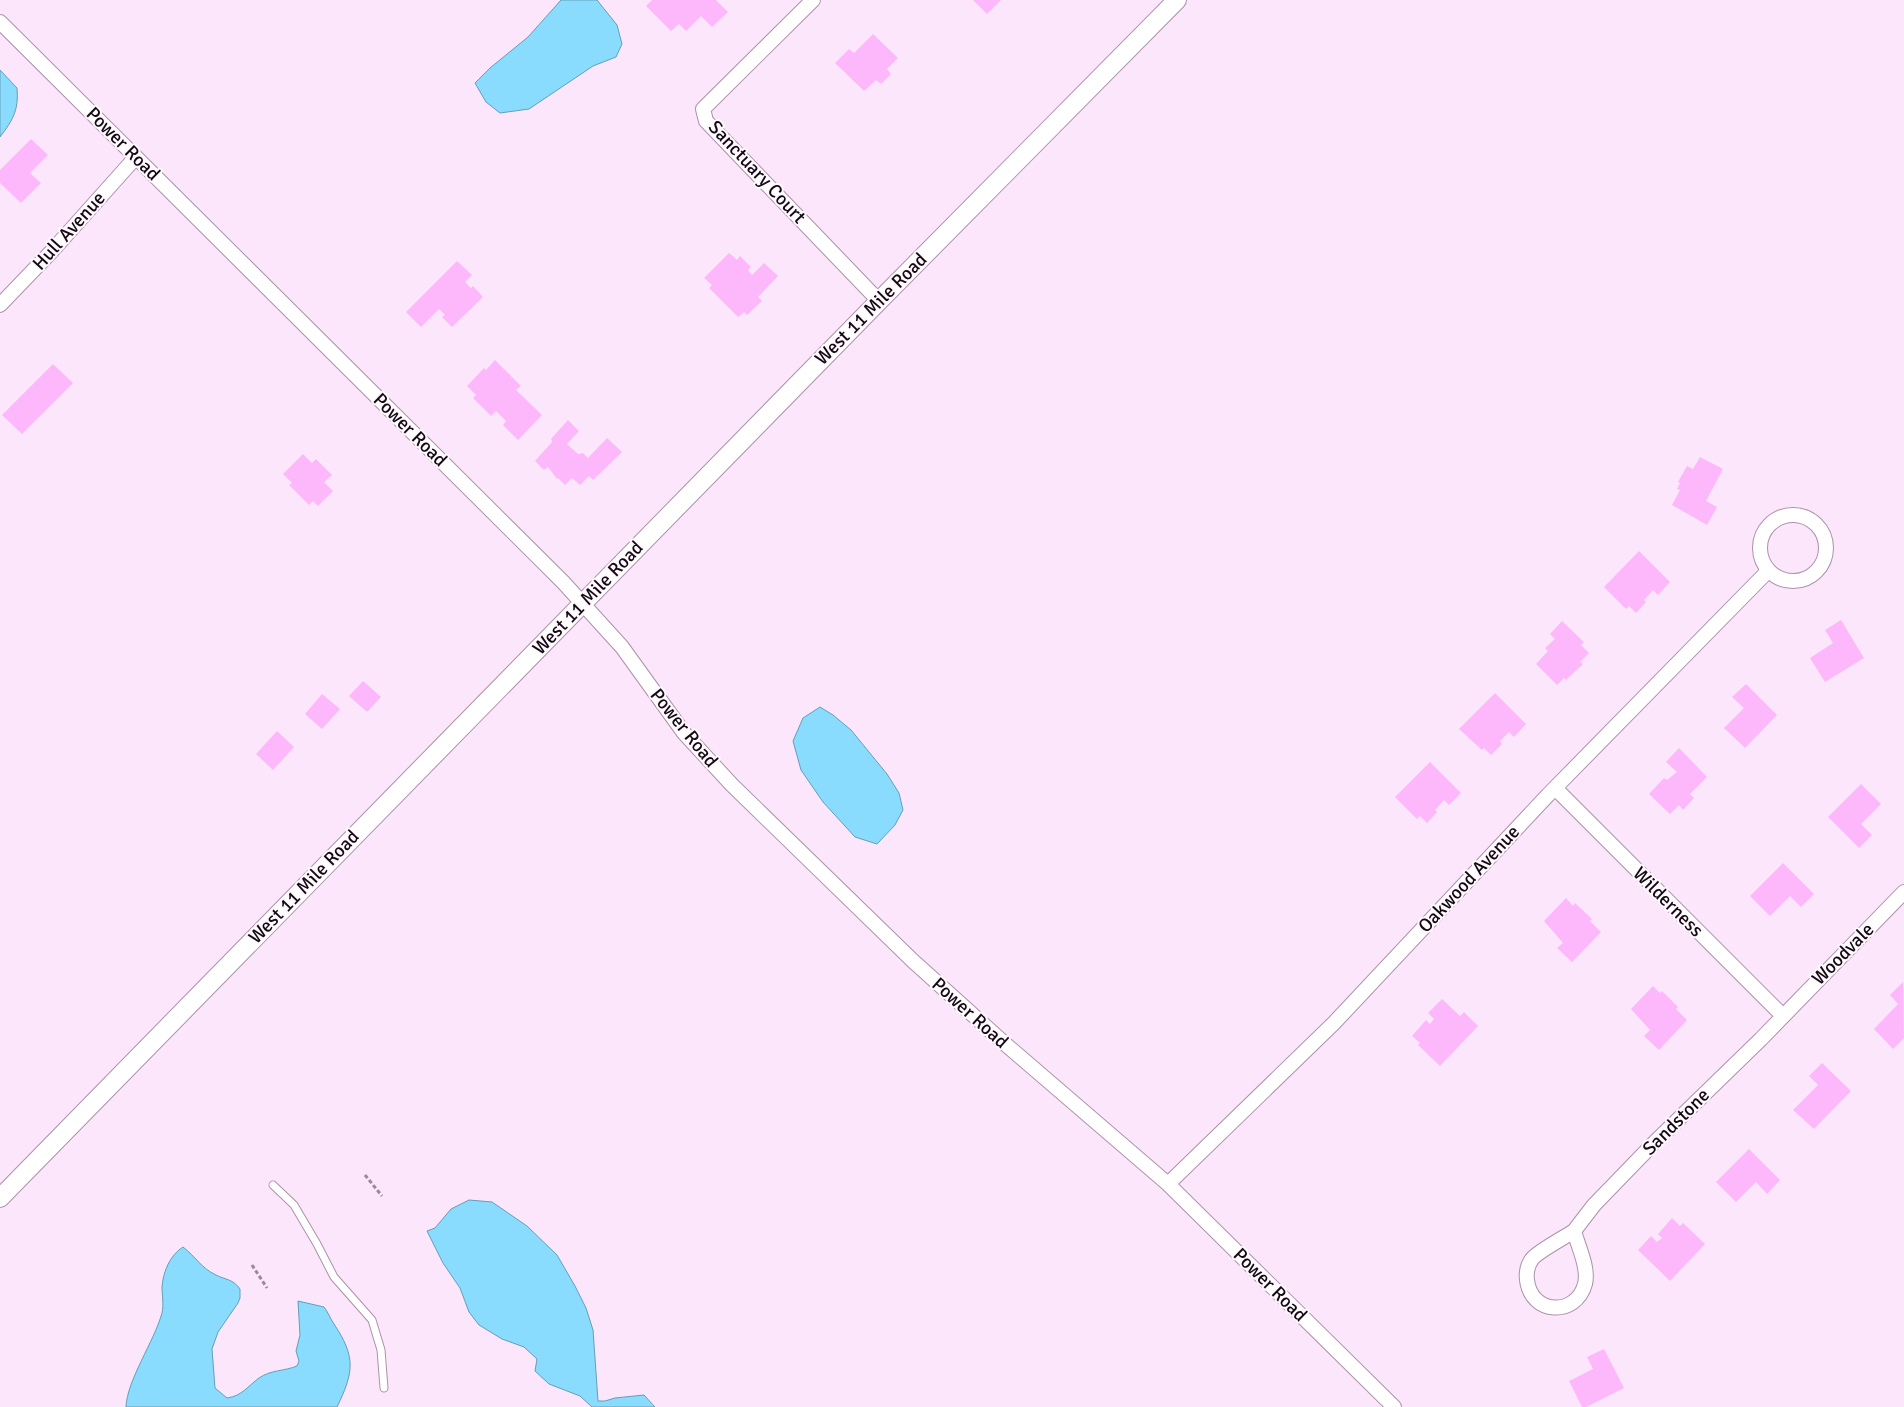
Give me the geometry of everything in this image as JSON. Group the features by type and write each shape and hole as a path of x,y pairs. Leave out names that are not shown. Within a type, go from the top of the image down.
{"street":[{"name":"Sanctuary Court","path":"813,0 703,109 706,121 879,301"},
{"name":"West 11 Mile Road","path":"0,1198 879,301 1177,0"},
{"name":"Power Road","path":"0,22 466,485 583,604 622,648 684,733 732,785 913,961 1004,1043 1168,1184 1394,1407"},
{"name":"Hull Avenue","path":"0,305 51,252 136,157"},
{"path":"1792,515 1804,517 1821,530 1825,540 1824,562 1818,571 1809,578 1787,581 1777,578 1768,571 1762,562 1760,541 1765,530 1772,522 1792,515"},
{"name":"Oakwood Avenue","path":"1168,1184 1334,1023 1555,788 1768,571"},
{"name":"Wilderness","path":"1555,788 1782,1016"},
{"name":"Woodvale","path":"1782,1016 1904,892"},
{"name":"Sandstone","path":"1574,1231 1584,1265 1585,1283 1580,1295 1570,1304 1553,1309 1537,1302 1528,1291 1526,1272 1533,1257 1574,1231 1594,1205 1782,1016"}],"lane":[{"path":"273,1185 294,1205 318,1244 334,1277 372,1320 381,1350 384,1388"}],"path":[{"path":"365,1175 382,1196"},
{"path":"252,1265 267,1288"}],"water":[{"path":"561,0 597,0 617,25 622,44 616,57 593,66 529,109 500,113 486,102 475,83 528,37"},
{"path":"0,70 17,88 17,103 14,114 0,137"},
{"path":"820,707 851,730 887,774 899,793 903,810 895,825 877,844 855,837 823,802 801,770 793,741 803,718"},
{"path":"469,1200 492,1202 527,1226 557,1255 586,1308 593,1330 598,1401 644,1395 655,1407 592,1407 580,1396 549,1384 535,1371 537,1359 524,1347 502,1339 479,1325 469,1312 460,1288 443,1263 427,1231 435,1228 451,1209"},
{"path":"183,1247 206,1269 232,1281 240,1289 238,1303 218,1332 212,1349 215,1388 227,1398 232,1397 241,1393 263,1375 297,1366 299,1361 296,1351 300,1335 298,1301 324,1307 346,1346 350,1365 349,1374 343,1395 337,1407 126,1407 131,1385 162,1313 162,1287 166,1270 171,1259"}],"building":[{"path":"652,0 716,0 728,12 712,27 701,16 686,31 679,24 671,31 646,6"},
{"path":"973,0 1001,0 987,14"},
{"path":"873,34 898,58 887,69 891,74 881,84 876,80 864,91 835,63 849,49 854,53"},
{"path":"31,139 48,155 30,173 41,183 21,203 0,183 0,170"},
{"path":"729,253 737,260 740,256 751,267 748,270 752,275 764,263 778,276 758,297 762,301 747,315 744,312 738,317 709,288 712,285 704,278"},
{"path":"457,261 472,275 465,282 471,288 473,286 483,297 452,327 442,317 445,315 439,309 421,327 406,312"},
{"path":"495,360 521,386 516,390 542,415 518,440 503,425 506,421 496,411 491,416 473,398 476,395 467,386 484,368 486,370"},
{"path":"53,364 73,383 22,434 2,415"},
{"path":"568,420 579,431 567,444 578,454 583,453 588,458 607,438 622,452 593,480 589,476 580,485 572,478 565,485 557,479 548,467 544,470 535,461"},
{"path":"303,454 312,463 316,459 332,475 324,482 333,491 318,506 313,501 309,505 289,485 292,483 283,474"},
{"path":"1700,457 1723,469 1706,501 1717,507 1707,525 1672,505 1680,490 1677,489 1680,483 1678,482 1687,466 1693,469"},
{"path":"1639,551 1670,582 1658,595 1653,590 1644,600 1646,602 1636,613 1629,606 1626,609 1604,587"},
{"path":"1841,620 1864,658 1825,682 1810,658 1833,643 1825,630"},
{"path":"1562,621 1584,642 1581,645 1589,653 1580,662 1583,664 1566,680 1564,678 1557,685 1536,664 1548,651 1545,648 1555,639 1550,634"},
{"path":"363,681 381,697 367,712 349,696"},
{"path":"1746,684 1777,715 1745,748 1724,728 1744,708 1732,697"},
{"path":"1495,693 1526,724 1514,737 1509,732 1500,741 1502,744 1491,755 1484,748 1482,750 1459,729"},
{"path":"322,694 340,709 322,729 305,714"},
{"path":"277,731 294,747 273,770 256,754"},
{"path":"1679,748 1707,777 1690,794 1694,798 1683,810 1679,805 1670,814 1649,794 1664,778 1667,780 1677,772 1666,762"},
{"path":"1430,762 1461,793 1449,805 1444,800 1435,810 1437,812 1427,823 1420,816 1417,819 1395,797"},
{"path":"1861,784 1881,804 1861,824 1872,835 1859,848 1828,817"},
{"path":"1783,863 1814,894 1801,907 1790,896 1770,916 1750,896"},
{"path":"1566,898 1573,906 1575,903 1592,919 1590,921 1601,932 1572,962 1557,948 1563,943 1544,921"},
{"path":"1903,982 1904,1038 1893,1049 1874,1029 1898,1004 1890,995"},
{"path":"1653,986 1660,993 1662,991 1678,1007 1676,1009 1687,1020 1659,1050 1644,1036 1650,1030 1631,1009"},
{"path":"1442,999 1460,1016 1464,1012 1478,1026 1440,1066 1418,1045 1420,1043 1412,1036 1426,1020 1430,1024 1434,1019 1428,1013"},
{"path":"1822,1063 1851,1091 1814,1129 1793,1110 1818,1085 1809,1076"},
{"path":"1749,1149 1780,1180 1767,1194 1756,1182 1736,1202 1716,1182"},
{"path":"1672,1218 1680,1226 1683,1223 1705,1244 1670,1281 1638,1250 1651,1236 1657,1242 1662,1238 1658,1234"},
{"path":"1604,1349 1624,1388 1586,1407 1582,1407 1569,1381 1593,1369 1587,1357"}]}
